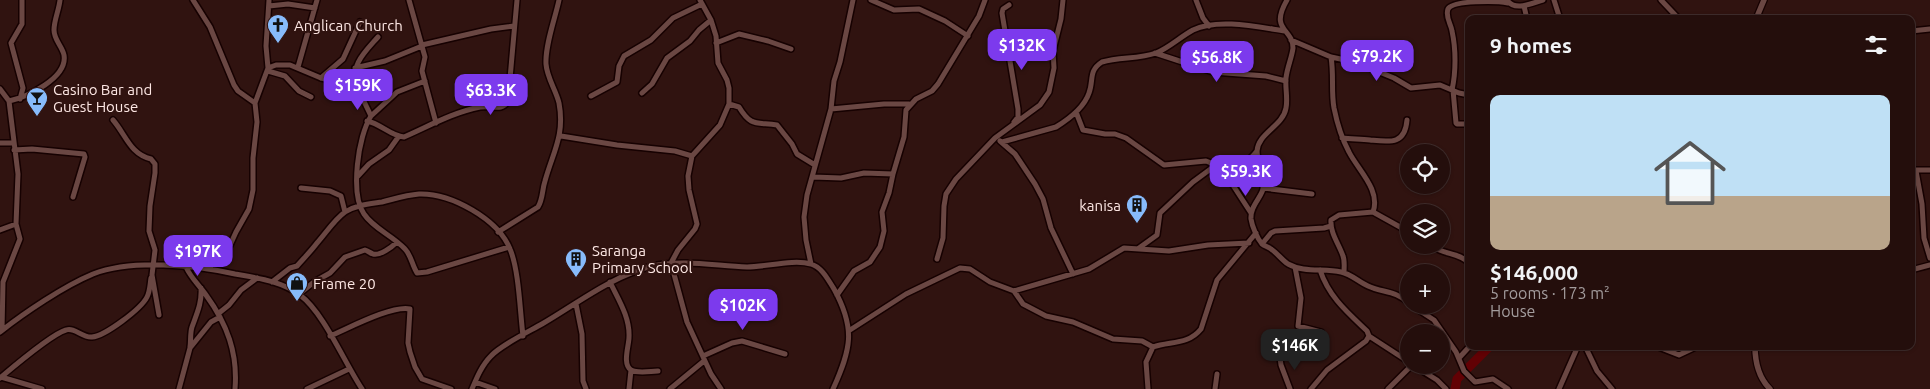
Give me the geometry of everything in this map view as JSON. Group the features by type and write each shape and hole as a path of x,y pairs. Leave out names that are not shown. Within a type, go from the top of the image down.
{"street":[{"path":"20,98 23,88 11,43 22,24 22,0"},
{"path":"9,101 40,89 62,66 64,55 54,37 60,0"},
{"path":"193,0 210,26 234,85 238,91 255,103"},
{"path":"298,67 317,0"},
{"path":"409,0 425,57 422,71 436,122"},
{"path":"268,69 282,65 298,67 321,78 356,88 360,93 369,118 399,136 404,137 465,111 482,106 500,108 507,104 517,0"},
{"path":"498,232 538,207 560,136 561,118 559,102 546,62 559,0"},
{"path":"811,264 806,240 804,211 831,109 834,81 840,62 853,0"},
{"path":"871,0 894,10 919,9 945,21 968,36"},
{"path":"837,295 854,271 870,262 880,247 884,231 882,212 904,137 904,116 909,104 932,91 938,84 968,36 985,0"},
{"path":"937,259 943,238 946,194 956,179 995,138 1040,105 1049,92 1054,68 1053,51 1062,19 1063,0"},
{"path":"1196,0 1203,18 1209,26"},
{"path":"1139,248 1157,235 1160,213 1193,182 1217,167 1231,168 1249,161 1257,151 1263,138 1284,115 1287,102 1286,81 1288,65 1293,49 1291,40 1281,25 1280,16 1287,0"},
{"path":"1465,124 1456,123 1452,90 1455,78 1453,36 1447,15 1450,5 1473,1 1507,2 1516,6 1524,6 1543,0"},
{"path":"1554,0 1559,15"},
{"path":"1758,15 1764,0"},
{"path":"1664,1 1676,15"},
{"path":"591,96 617,82 618,66 624,56 651,40 673,18 701,2 712,20 718,63 729,88 729,104 720,125 692,156 688,176 689,190 697,224 695,230 678,250 671,263 681,306 704,358 721,389"},
{"path":"208,268 226,254 249,209 253,190 253,158 257,122 255,103 268,69 266,46 269,3 315,8"},
{"path":"1009,5 1002,12 1018,109 1018,117 1013,125"},
{"path":"1524,6 1526,15"},
{"path":"642,93 652,84 667,58 712,20"},
{"path":"321,78 343,59 360,22"},
{"path":"355,68 379,63 422,46 491,29 514,26"},
{"path":"1002,142 1056,127 1076,112 1090,92 1096,66 1109,60 1156,53 1191,31 1209,26 1251,26 1285,31"},
{"path":"1915,31 1930,29"},
{"path":"716,43 739,34 791,49"},
{"path":"356,88 355,68 363,53 378,37"},
{"path":"1291,40 1330,57 1355,62 1394,78 1411,88 1440,85 1465,94"},
{"path":"1156,53 1213,72 1257,75 1286,81"},
{"path":"1330,57 1334,81 1334,108 1342,138 1370,186 1375,199 1373,212"},
{"path":"268,69 285,76 299,91 311,97"},
{"path":"425,81 397,92 369,118 360,151 357,199 359,206 370,223 406,250 414,268 420,274 509,247"},
{"path":"0,89 9,101 18,174 16,224 20,240 1,282 1,331"},
{"path":"729,104 739,107 744,116 752,122 777,125 792,144 797,154 815,165"},
{"path":"831,109 884,104 909,104"},
{"path":"1076,112 1083,130 1115,134 1126,138 1164,165 1206,161 1217,167 1227,176 1252,214"},
{"path":"113,120 136,152 151,159 154,164 155,184 149,217 149,231 155,250 152,275 159,315"},
{"path":"1342,138 1390,142 1400,138 1405,133 1407,120"},
{"path":"358,176 369,164 389,150 399,136"},
{"path":"560,136 617,145 675,151 692,156"},
{"path":"995,138 1015,154 1035,184 1051,228 1073,274"},
{"path":"0,143 13,143"},
{"path":"14,150 32,149 84,154 85,157 73,197"},
{"path":"1257,151 1264,176 1263,188 1252,207 1251,220 1262,244 1295,267 1344,273 1368,286 1400,297"},
{"path":"1915,170 1930,170"},
{"path":"813,177 840,178 864,173 892,174"},
{"path":"1915,174 1922,204 1923,233 1930,258"},
{"path":"301,188 336,193 341,196 345,212"},
{"path":"1263,188 1312,194"},
{"path":"272,282 290,268 297,266 345,212 359,206 402,196 420,194 436,196 465,206 498,232 509,247 518,286 522,336"},
{"path":"1344,273 1344,256 1331,226 1332,220 1338,215 1373,212 1400,227"},
{"path":"0,230 16,224"},
{"path":"1262,244 1275,231 1331,226"},
{"path":"1148,389 1146,362 1154,347 1162,344 1183,342 1196,335 1201,329 1217,280 1256,233"},
{"path":"299,294 314,282 330,273 346,257 365,250 378,254 397,242"},
{"path":"1014,291 1089,269 1124,248 1169,251 1208,245 1249,243"},
{"path":"1450,254 1465,258"},
{"path":"472,389 481,369 491,355 610,282 651,267 671,263 749,267 798,263 811,264 827,277 844,310 850,330 843,366 833,389"},
{"path":"1915,269 1930,264"},
{"path":"1,331 61,290 94,274 116,268 152,266 208,268 272,282 299,294 316,311 362,389"},
{"path":"186,267 191,278 201,288 229,333 233,348 235,389"},
{"path":"1295,267 1301,298 1298,326 1321,332"},
{"path":"850,330 906,294 960,268 970,269 990,282 1014,291 1023,304 1046,316 1073,322 1113,339 1142,341 1154,347"},
{"path":"1320,270 1324,283 1335,300 1367,331 1369,336 1400,356"},
{"path":"1,377 47,342 68,329 74,330 83,336 93,337 107,332 142,304 148,295 152,275"},
{"path":"190,348 211,322 229,306 241,290 257,278"},
{"path":"610,282 626,318 629,337 627,362 631,370 629,389"},
{"path":"179,389 186,368 192,328 202,299 201,288"},
{"path":"576,304 582,334 583,381 586,389"},
{"path":"330,336 386,312 400,308 410,309 408,344 415,367 422,379 451,389"},
{"path":"1425,314 1434,320 1459,358 1464,371 1475,382 1492,379 1508,389"},
{"path":"1311,389 1327,370 1366,341 1369,336"},
{"path":"670,389 704,358 732,343 742,340 785,354"},
{"path":"1459,358 1466,350"},
{"path":"1559,389 1576,350"},
{"path":"1587,350 1597,371 1612,389"},
{"path":"1666,350 1679,355 1690,350"},
{"path":"1756,350 1758,370 1762,381 1770,389"},
{"path":"1280,358 1290,389"},
{"path":"307,389 349,369"},
{"path":"631,370 637,372 658,371"},
{"path":"1215,389 1217,374"},
{"path":"1388,389 1404,374"},
{"path":"1427,374 1446,389"},
{"path":"1,377 42,389"},
{"path":"475,382 495,389"}],"waterway":[{"path":"1455,389 1457,379 1486,350"}],"place":[{"name":"Anglican Church","path":"278,44"},
{"name":"Casino Bar and Guest House","path":"37,117"},
{"name":"kanisa","path":"1137,224"},
{"name":"Saranga Primary School","path":"576,278"},
{"name":"Frame 20","path":"297,302"}]}
